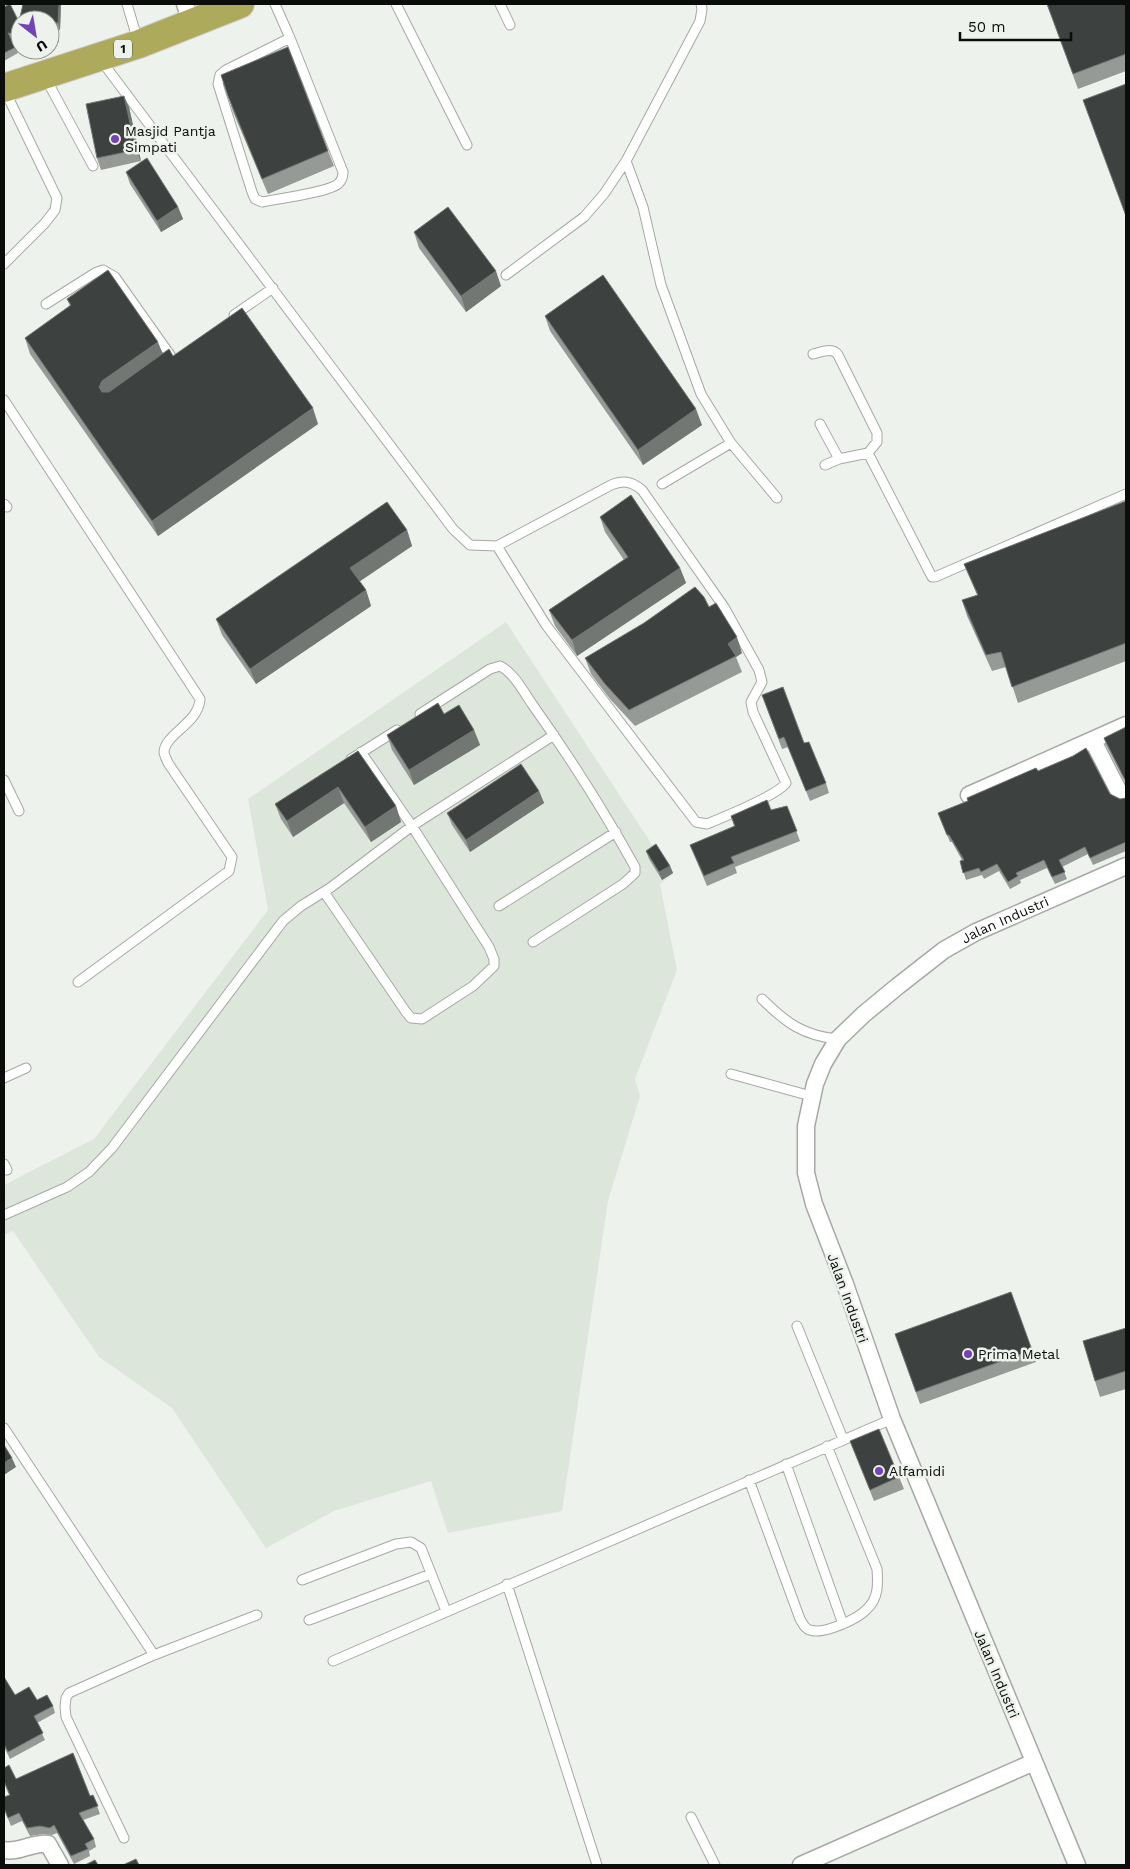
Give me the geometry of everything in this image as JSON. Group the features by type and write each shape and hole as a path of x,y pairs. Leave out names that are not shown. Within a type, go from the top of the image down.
{"highway":[{"name":"1","path":"4,88 139,44 188,13 240,4"}],"street":[{"path":"969,795 1093,742 1126,725"},
{"path":"1093,742 1114,783 1122,795 1126,797"},
{"name":"Jalan Industri","path":"1077,1865 892,1419 810,1190 806,1160 806,1126 811,1096 823,1064 838,1039 864,1014 944,950 997,922 1126,866"},
{"path":"800,1865 1034,1762"},
{"path":"4,1850 13,1851 46,1844 50,1847 60,1865"}],"lane":[{"path":"127,4 139,44"},
{"path":"275,4 290,38 343,172 343,178 338,185 328,189 262,202 255,199 252,192 218,84 220,75 226,70 290,38"},
{"path":"396,4 468,146"},
{"path":"500,4 510,25"},
{"path":"506,276 584,217 604,194 626,161 700,21 701,4"},
{"path":"98,57 453,530 462,539 470,544 498,546 611,485 620,482 633,482 642,490 724,607 759,670 762,682 751,702 753,712 786,783 784,786 773,794 707,824 696,822 546,625 498,546"},
{"path":"43,74 93,166"},
{"path":"4,88 57,198 55,210 46,223 4,264"},
{"path":"626,161 643,207 661,285 701,394 731,443 776,498"},
{"path":"46,304 95,273 102,270 110,272 173,359"},
{"path":"227,321 273,288"},
{"path":"814,354 832,350 838,355 877,434 876,442 868,453 839,459 825,465"},
{"path":"4,400 200,699 200,707 194,716 167,743 164,752 168,763 232,858 229,871 78,982"},
{"path":"820,424 839,459"},
{"path":"662,484 731,443"},
{"path":"868,453 930,574 935,577 1126,494"},
{"path":"346,763 490,669 500,666 512,677 554,735 616,832 635,867 635,873 622,884 533,942"},
{"path":"4,1215 67,1187 89,1172 112,1148 283,921 412,826 554,735"},
{"path":"324,892 411,1018 422,1019 473,986 494,966 494,958 489,948 412,826 361,752"},
{"path":"4,780 19,811"},
{"path":"499,906 616,832"},
{"path":"762,999 790,1024 819,1037 838,1039"},
{"path":"4,1078 26,1068"},
{"path":"731,1074 811,1096"},
{"path":"796,1326 843,1439"},
{"path":"333,1661 506,1584 892,1419"},
{"path":"4,1428 154,1655"},
{"path":"749,1480 800,1619 805,1627 820,1632 843,1624 868,1609 878,1587 877,1569 827,1446"},
{"path":"786,1464 843,1624"},
{"path":"302,1580 396,1544 411,1542 421,1548 446,1612"},
{"path":"309,1620 431,1574"},
{"path":"506,1584 597,1865"},
{"path":"124,1838 70,1728 66,1717 66,1698 70,1693 154,1655 257,1615"},
{"path":"691,1816 715,1865"}],"shaded area":[{"path":"506,622 672,875 660,884 677,970 635,1079 640,1096 608,1201 562,1511 448,1533 431,1481 334,1511 266,1548 172,1408 99,1357 13,1231 4,1235 4,1185 94,1139 268,910 248,799"}],"building":[{"path":"10,4 13,10 10,10 10,33 8,33 10,36 10,50 4,53 4,7"},
{"path":"23,4 59,4 59,10 22,10"},
{"path":"1047,4 1126,4 1126,54 1073,74"},
{"path":"288,47 328,151 262,179 221,75"},
{"path":"1126,84 1126,216 1083,100"},
{"name":"Masjid Pantja Simpati","path":"124,96 136,150 97,158 86,104"},
{"path":"147,158 178,207 157,221 126,172"},
{"path":"448,207 496,271 461,296 414,232"},
{"path":"108,270 158,342 102,381 99,387 102,392 109,392 169,349 173,356 242,308 313,408 152,521 25,338 71,305 67,299"},
{"path":"603,275 696,409 638,450 545,316"},
{"path":"631,495 680,568 572,640 549,610 628,557 600,517"},
{"path":"1126,501 1126,643 1012,687 1001,652 986,655 962,600 978,595 964,564"},
{"path":"387,502 407,530 350,568 366,590 250,669 216,619"},
{"path":"695,587 704,597 709,607 716,603 737,637 728,644 736,656 629,710 605,684 585,658 644,623"},
{"path":"783,687 804,743 809,742 826,783 806,791 784,737 779,739 762,695"},
{"path":"438,703 444,714 459,705 474,730 409,770 387,735"},
{"path":"1126,727 1126,780 1104,738"},
{"path":"1086,748 1110,794 1120,799 1126,798 1126,842 1090,858 1085,847 1059,860 1065,872 1052,877 1044,860 1016,873 1018,876 1008,882 997,864 981,872 979,868 963,873 960,861 964,860 949,835 947,835 938,813 968,801 967,798 1036,768 1038,771 1073,756"},
{"path":"358,751 396,806 365,827 338,787 287,821 275,804"},
{"path":"521,764 539,791 466,840 447,813"},
{"path":"767,800 771,810 787,806 797,831 731,857 734,863 704,876 690,845 735,826 731,816"},
{"path":"656,844 670,866 659,872 646,851"},
{"name":"Prima Metal","path":"1011,1292 1032,1350 916,1392 895,1334"},
{"path":"1126,1328 1126,1371 1095,1381 1083,1341"},
{"name":"Alfamidi","path":"879,1429 899,1477 870,1490 850,1441"},
{"path":"4,1445 12,1458 4,1463"},
{"path":"4,1677 15,1695 29,1687 37,1700 47,1695 53,1706 34,1716 43,1733 8,1752 4,1744"},
{"path":"73,1753 90,1796 93,1795 98,1806 79,1813 94,1839 85,1844 88,1849 71,1856 54,1825 50,1828 40,1826 27,1828 19,1813 8,1818 4,1808 4,1797 10,1795 4,1781 4,1768 9,1765 16,1779"},
{"path":"136,1859 139,1865 123,1865"},
{"path":"95,1860 98,1865 85,1865"}],"place":[{"name":"Masjid Pantja Simpati","path":"115,139"},
{"name":"Prima Metal","path":"968,1354"},
{"name":"Alfamidi","path":"879,1471"}]}
